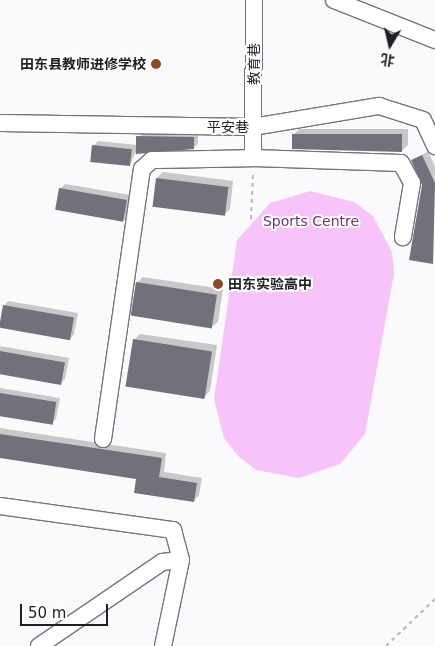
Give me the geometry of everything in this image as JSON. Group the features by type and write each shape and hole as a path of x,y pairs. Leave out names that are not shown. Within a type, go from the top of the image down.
{"street":[{"name":"教育巷","path":"253,158 254,0"},
{"path":"334,0 435,40"},
{"name":"平安巷","path":"0,123 253,127 379,106 423,120 435,146"},
{"path":"102,440 142,169 152,160 253,158 401,163 412,183 403,236"},
{"path":"0,506 173,530 181,560 162,646"},
{"path":"39,646 162,562 181,560"}],"path":[{"path":"251,219 253,158"},
{"path":"386,646 435,600"}],"green space":[{"name":"Sports Centre","path":"310,191 354,202 373,216 392,252 394,273 365,434 340,464 299,478 256,470 238,456 224,438 214,399 237,240 270,203"}],"building":[{"path":"292,134 402,134 402,152 292,149"},
{"path":"136,136 194,137 194,149 136,154"},
{"path":"92,145 132,149 130,166 90,162"},
{"path":"422,155 435,183 433,264 409,260 422,185 411,160"},
{"path":"156,178 228,187 225,216 152,207"},
{"path":"59,188 127,200 123,222 55,210"},
{"path":"136,282 217,295 212,328 131,316"},
{"path":"3,305 74,318 70,340 0,328"},
{"path":"133,339 212,352 205,399 125,386"},
{"path":"0,351 65,362 61,385 0,374"},
{"path":"0,393 56,402 53,425 0,416"},
{"path":"0,434 162,458 159,477 197,483 194,502 134,493 136,479 0,458"}],"place":[{"name":"田东县教师进修学校","path":"156,64"},
{"name":"田东实验高中","path":"218,284"}]}
